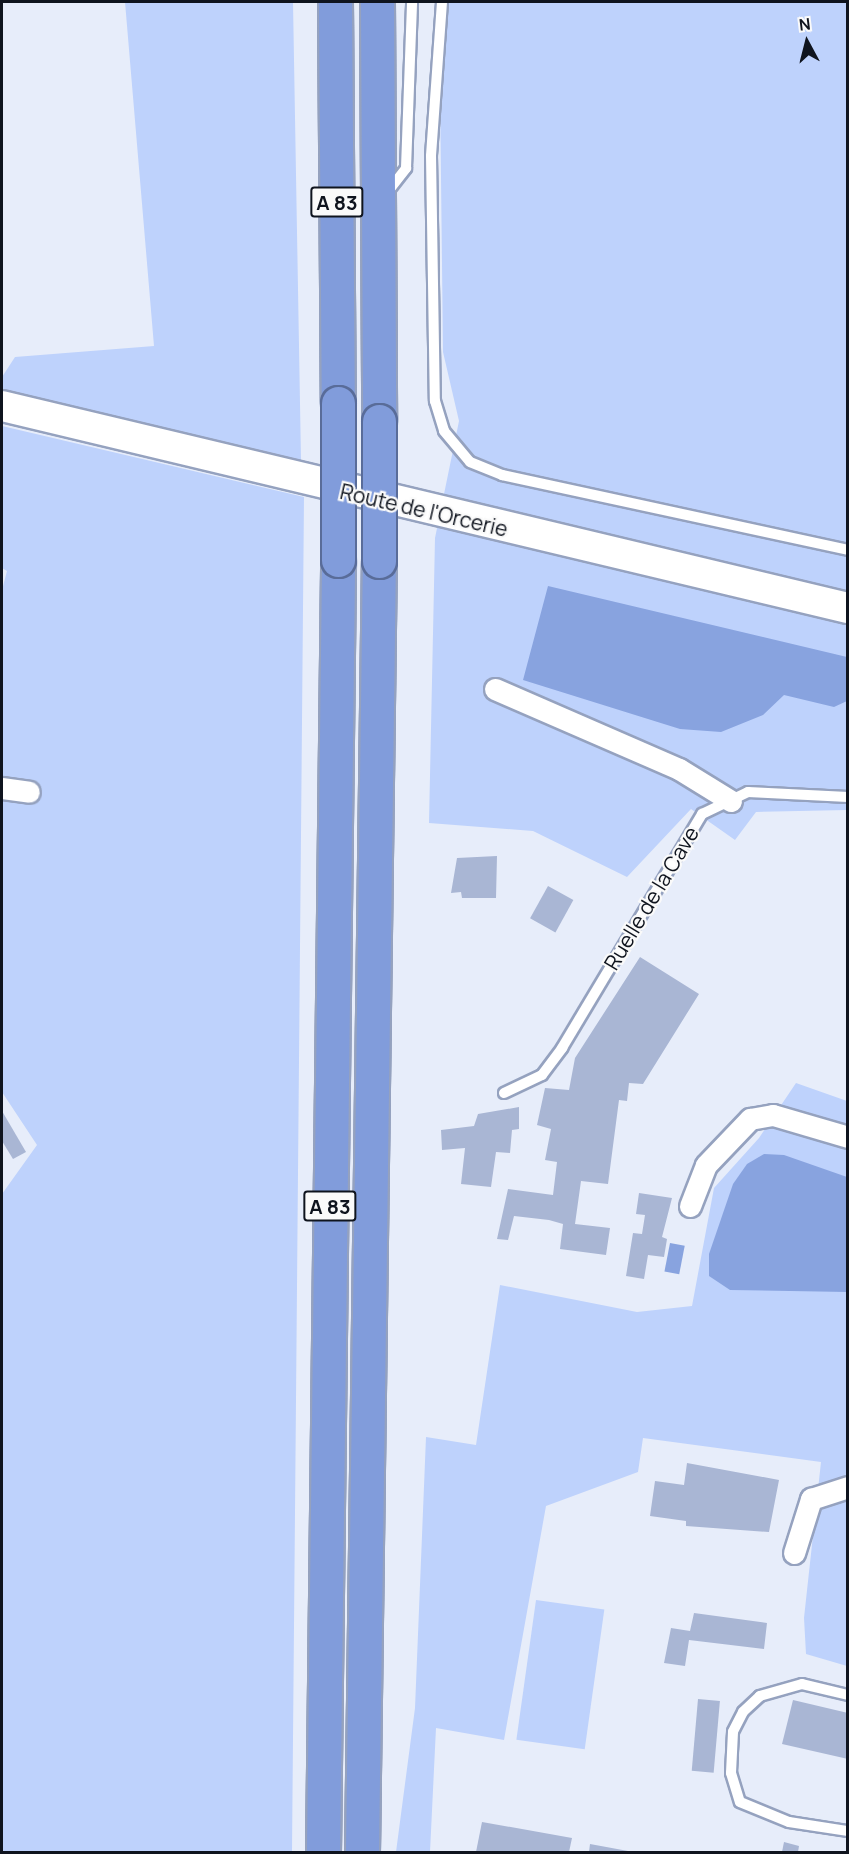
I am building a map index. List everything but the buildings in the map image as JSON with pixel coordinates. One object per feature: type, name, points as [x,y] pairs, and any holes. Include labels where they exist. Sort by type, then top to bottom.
[{"type":"highway","name":"A 83","points":[[323,1852],[338,560],[335,2]]},
{"type":"highway","name":"A 83","points":[[362,1852],[379,561],[380,202],[377,2]]},
{"type":"street","name":"Route de l'Orcerie","points":[[2,406],[848,608]]},
{"type":"street","points":[[495,689],[680,769],[730,801]]},
{"type":"street","points":[[2,788],[29,792]]},
{"type":"street","points":[[690,1206],[706,1165],[750,1119],[772,1115],[848,1137]]},
{"type":"street","points":[[794,1552],[811,1499],[848,1487]]},
{"type":"lane","points":[[380,202],[406,168],[412,2]]},
{"type":"lane","points":[[442,2],[431,156],[435,401],[444,431],[470,462],[502,475],[848,550]]},
{"type":"lane","name":"Ruelle de la Cave","points":[[504,1093],[542,1075],[702,814],[748,792],[848,797]]},
{"type":"lane","points":[[848,1695],[802,1684],[760,1696],[743,1712],[733,1732],[730,1773],[740,1802],[789,1822],[848,1831]]},
{"type":"shaded area","points":[[125,2],[293,2],[301,460],[2,389],[2,377],[15,357],[154,346]]},
{"type":"shaded area","points":[[439,2],[847,2],[847,810],[756,812],[735,840],[691,809],[627,877],[533,831],[429,823],[435,538],[459,421],[443,352]]},
{"type":"shaded area","points":[[2,426],[304,497],[292,1852],[2,1852],[2,1194],[37,1145],[2,1092],[2,590],[7,571],[2,568]]},
{"type":"shaded area","points":[[548,586],[847,657],[847,701],[834,707],[784,695],[763,715],[721,732],[680,729],[523,680]]},
{"type":"shaded area","points":[[796,1083],[847,1101],[847,1666],[806,1654],[804,1618],[821,1462],[643,1438],[638,1472],[546,1506],[504,1740],[436,1728],[430,1852],[396,1852],[415,1708],[426,1437],[476,1445],[500,1285],[637,1312],[692,1306],[714,1188],[759,1138]]},
{"type":"shaded area","points":[[764,1154],[784,1155],[847,1177],[847,1292],[730,1290],[709,1276],[709,1254],[733,1184],[747,1164]]},
{"type":"shaded area","points":[[670,1243],[685,1246],[679,1274],[664,1271]]},
{"type":"shaded area","points":[[536,1600],[604,1610],[585,1749],[516,1740]]}]
